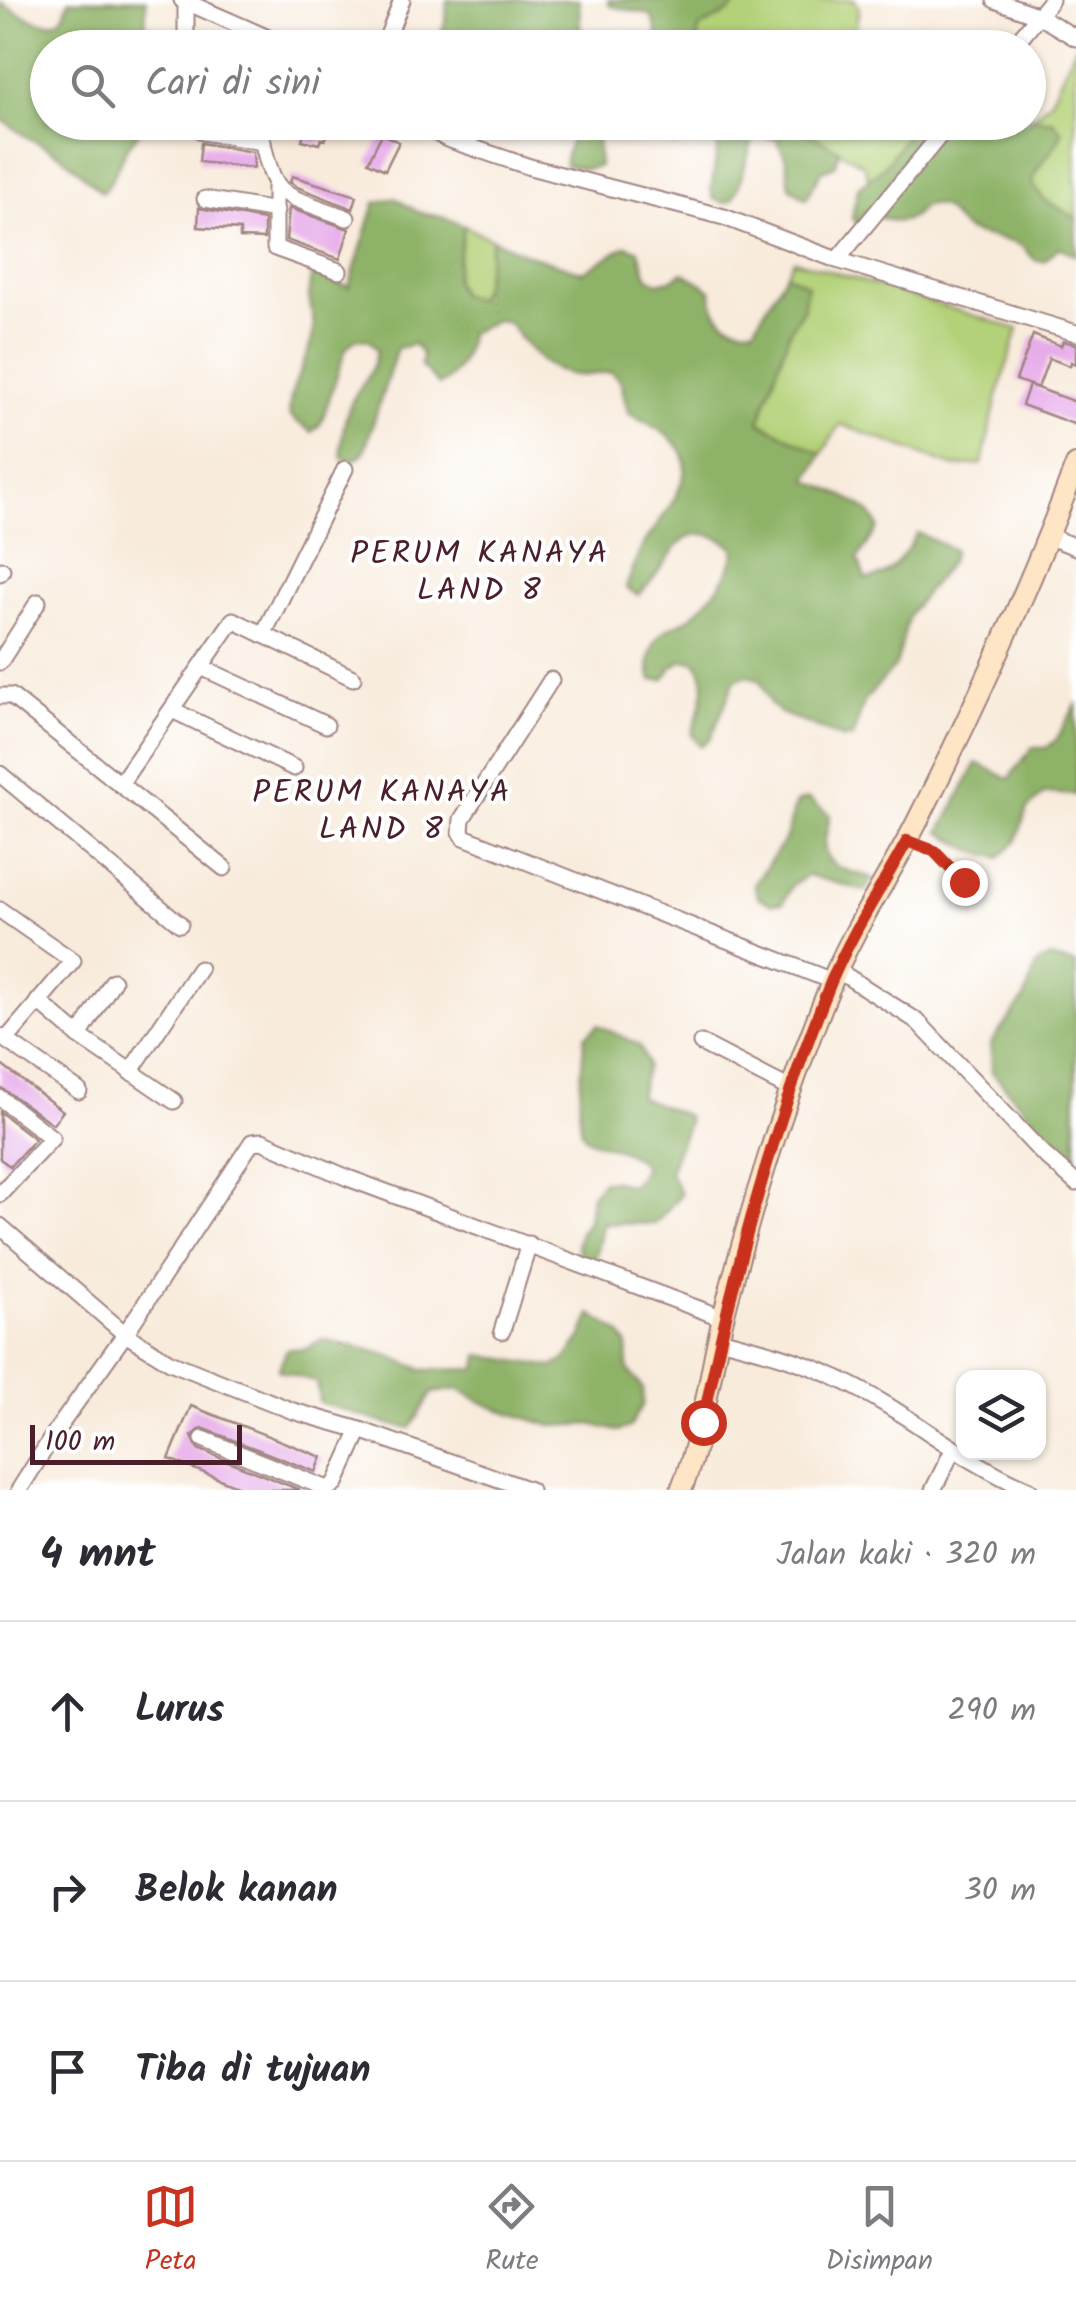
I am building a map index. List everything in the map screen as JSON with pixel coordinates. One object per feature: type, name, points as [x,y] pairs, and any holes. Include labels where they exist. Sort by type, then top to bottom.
[{"type":"main road","points":[[681,1490],[703,1422],[723,1318],[760,1184],[834,975],[907,841],[1006,635],[1076,465]]},
{"type":"street","points":[[390,30],[402,0]]},
{"type":"street","points":[[995,0],[1038,16],[1076,38]]},
{"type":"street","points":[[1027,30],[1051,0]]},
{"type":"street","points":[[184,1],[236,30]]},
{"type":"street","points":[[184,1],[185,30]]},
{"type":"street","points":[[251,140],[263,142],[275,186],[275,248],[338,271]]},
{"type":"street","points":[[450,140],[530,168],[724,218],[837,260],[1076,333]]},
{"type":"street","points":[[837,260],[935,140]]},
{"type":"street","points":[[275,186],[290,196],[348,218]]},
{"type":"street","points":[[206,199],[276,211]]},
{"type":"street","points":[[263,635],[344,469]]},
{"type":"street","points":[[1047,536],[1076,547]]},
{"type":"street","points":[[0,662],[38,602]]},
{"type":"street","points":[[120,784],[233,620],[353,678]]},
{"type":"street","points":[[201,667],[326,725]]},
{"type":"street","points":[[551,680],[462,819],[464,836],[834,975],[917,1021],[1042,1153],[1076,1183]]},
{"type":"street","points":[[0,696],[11,696],[224,868]]},
{"type":"street","points":[[172,710],[294,768]]},
{"type":"street","points":[[0,774],[180,924]]},
{"type":"street","points":[[3,919],[73,961],[3,1038],[79,1092]]},
{"type":"street","points":[[130,1072],[199,969]]},
{"type":"street","points":[[79,1036],[113,980]]},
{"type":"street","points":[[38,1001],[79,1036],[174,1101]]},
{"type":"street","points":[[701,1042],[792,1090]]},
{"type":"street","points":[[0,1098],[52,1138],[0,1194]]},
{"type":"street","points":[[19,1490],[248,1145],[257,1140],[723,1318]]},
{"type":"street","points":[[0,1226],[125,1334],[170,1362],[293,1411],[360,1430],[530,1490]]},
{"type":"street","points":[[502,1331],[528,1244]]},
{"type":"street","points":[[719,1340],[781,1355],[846,1382],[998,1477],[1030,1490]]},
{"type":"street","points":[[202,1440],[328,1490],[336,1483],[360,1430]]},
{"type":"street","points":[[934,1490],[953,1450]]},
{"type":"lane","points":[[907,841],[934,851],[954,873],[975,887]]},
{"type":"green space","points":[[69,0],[146,0],[145,30],[30,30],[30,139],[0,118],[0,2],[41,22],[57,21]]},
{"type":"green space","points":[[447,0],[579,0],[580,30],[442,30]]},
{"type":"green space","points":[[608,0],[740,0],[729,12],[699,30],[656,30],[649,14],[610,6]]},
{"type":"green space","points":[[740,0],[855,0],[859,8],[855,30],[699,30],[729,12]]},
{"type":"green space","points":[[1076,45],[1076,218],[1043,199],[1032,182],[1053,121],[1046,120],[1046,105]]},
{"type":"green space","points":[[1046,120],[1053,121],[1062,132],[1032,182],[1043,199],[1076,218],[1076,256],[1059,247],[1044,261],[1037,261],[1020,245],[966,230],[944,208],[935,205],[923,207],[905,220],[892,221],[865,212],[857,223],[852,218],[858,188],[885,166],[903,140],[1046,140]]},
{"type":"green space","points":[[33,140],[134,140],[102,192],[61,155]]},
{"type":"green space","points":[[571,140],[597,140],[599,166],[585,169],[565,165]]},
{"type":"green space","points":[[719,140],[753,140],[732,200],[726,203],[713,199]]},
{"type":"green space","points":[[777,140],[820,140],[839,150],[835,166],[822,171],[806,199],[790,187],[786,159]]},
{"type":"green space","points":[[819,140],[903,140],[885,166],[869,180],[864,165]]},
{"type":"green space","points":[[395,198],[418,212],[464,226],[454,281],[461,295],[475,299],[483,287],[492,239],[583,272],[626,246],[639,251],[647,276],[658,283],[683,272],[711,290],[714,307],[723,319],[745,328],[754,328],[786,274],[807,285],[803,309],[790,330],[759,422],[822,454],[808,480],[859,505],[874,519],[878,528],[858,558],[865,579],[890,570],[918,533],[954,550],[950,562],[909,614],[896,665],[865,700],[852,738],[842,738],[781,713],[771,705],[760,680],[747,675],[735,680],[711,738],[700,746],[692,735],[704,688],[695,661],[682,660],[665,679],[652,680],[653,646],[666,630],[691,617],[714,593],[726,576],[735,548],[716,537],[689,537],[638,595],[626,588],[641,549],[679,489],[685,465],[683,454],[673,441],[628,412],[621,382],[612,372],[562,372],[532,352],[509,323],[496,320],[469,333],[460,363],[439,385],[421,366],[422,354],[414,344],[397,348],[364,452],[354,461],[342,458],[344,425],[352,401],[372,369],[377,350],[369,340],[356,339],[346,348],[321,423],[312,432],[290,417],[294,386],[313,335],[309,292],[312,274],[349,287],[375,203]]},
{"type":"green space","points":[[464,226],[492,239],[483,288],[476,299],[461,295],[454,281]]},
{"type":"green space","points":[[794,260],[1018,329],[982,464],[955,467],[840,424],[822,454],[759,422],[790,330],[803,309],[807,285],[786,274]]},
{"type":"green space","points":[[1076,705],[1076,795],[1045,793],[1027,809],[1016,842],[999,858],[972,850],[940,832],[977,763],[1009,779],[1032,748],[1046,748],[1056,740]]},
{"type":"green space","points":[[808,799],[830,815],[825,840],[828,858],[840,868],[873,878],[865,891],[808,875],[792,885],[783,903],[770,904],[758,897],[754,885],[786,838],[796,803]]},
{"type":"green space","points":[[1048,958],[1076,964],[1076,1157],[1066,1156],[992,1072],[991,1043],[1024,999],[1037,964]]},
{"type":"green space","points":[[598,1025],[639,1045],[647,1064],[639,1097],[687,1116],[688,1123],[669,1171],[681,1194],[655,1224],[603,1223],[594,1264],[579,1256],[577,1245],[588,1221],[591,1195],[603,1181],[634,1184],[644,1166],[630,1155],[590,1140],[582,1132],[579,1100],[585,1036]]},
{"type":"green space","points":[[591,1314],[620,1333],[627,1344],[628,1369],[643,1389],[643,1404],[630,1427],[618,1431],[591,1424],[552,1426],[492,1407],[457,1389],[432,1393],[411,1428],[387,1424],[319,1402],[317,1382],[278,1370],[287,1349],[306,1349],[322,1339],[385,1354],[423,1370],[477,1369],[479,1355],[553,1367],[565,1360],[582,1337]]},
{"type":"building","points":[[379,140],[399,142],[385,170],[368,162]]},
{"type":"building","points":[[201,143],[253,152],[254,168],[199,162]]},
{"type":"building","points":[[292,176],[357,196],[353,209],[297,187],[290,182]]},
{"type":"building","points":[[199,208],[264,220],[264,239],[240,238],[240,230],[198,227]]},
{"type":"building","points":[[289,208],[349,229],[340,259],[286,240]]},
{"type":"building","points":[[1033,335],[1061,346],[1063,341],[1076,344],[1076,364],[1071,362],[1070,366],[1049,358],[1038,388],[1016,380]]},
{"type":"building","points":[[1029,385],[1076,402],[1076,425],[1022,405]]},
{"type":"building","points":[[0,1064],[63,1111],[53,1124],[0,1087]]},
{"type":"building","points":[[0,1112],[35,1139],[10,1166],[0,1159]]},
{"type":"building","points":[[191,1406],[322,1457],[316,1472],[202,1428],[192,1436],[198,1449],[300,1490],[247,1490],[169,1459]]},
{"type":"district","name":"PERUM KANAYA LAND 8","points":[[480,570]]},
{"type":"district","name":"PERUM KANAYA LAND 8","points":[[382,810]]},
{"type":"route","points":[[703,1422],[742,1245],[765,1168],[832,981],[907,841],[934,851],[964,882]]}]
